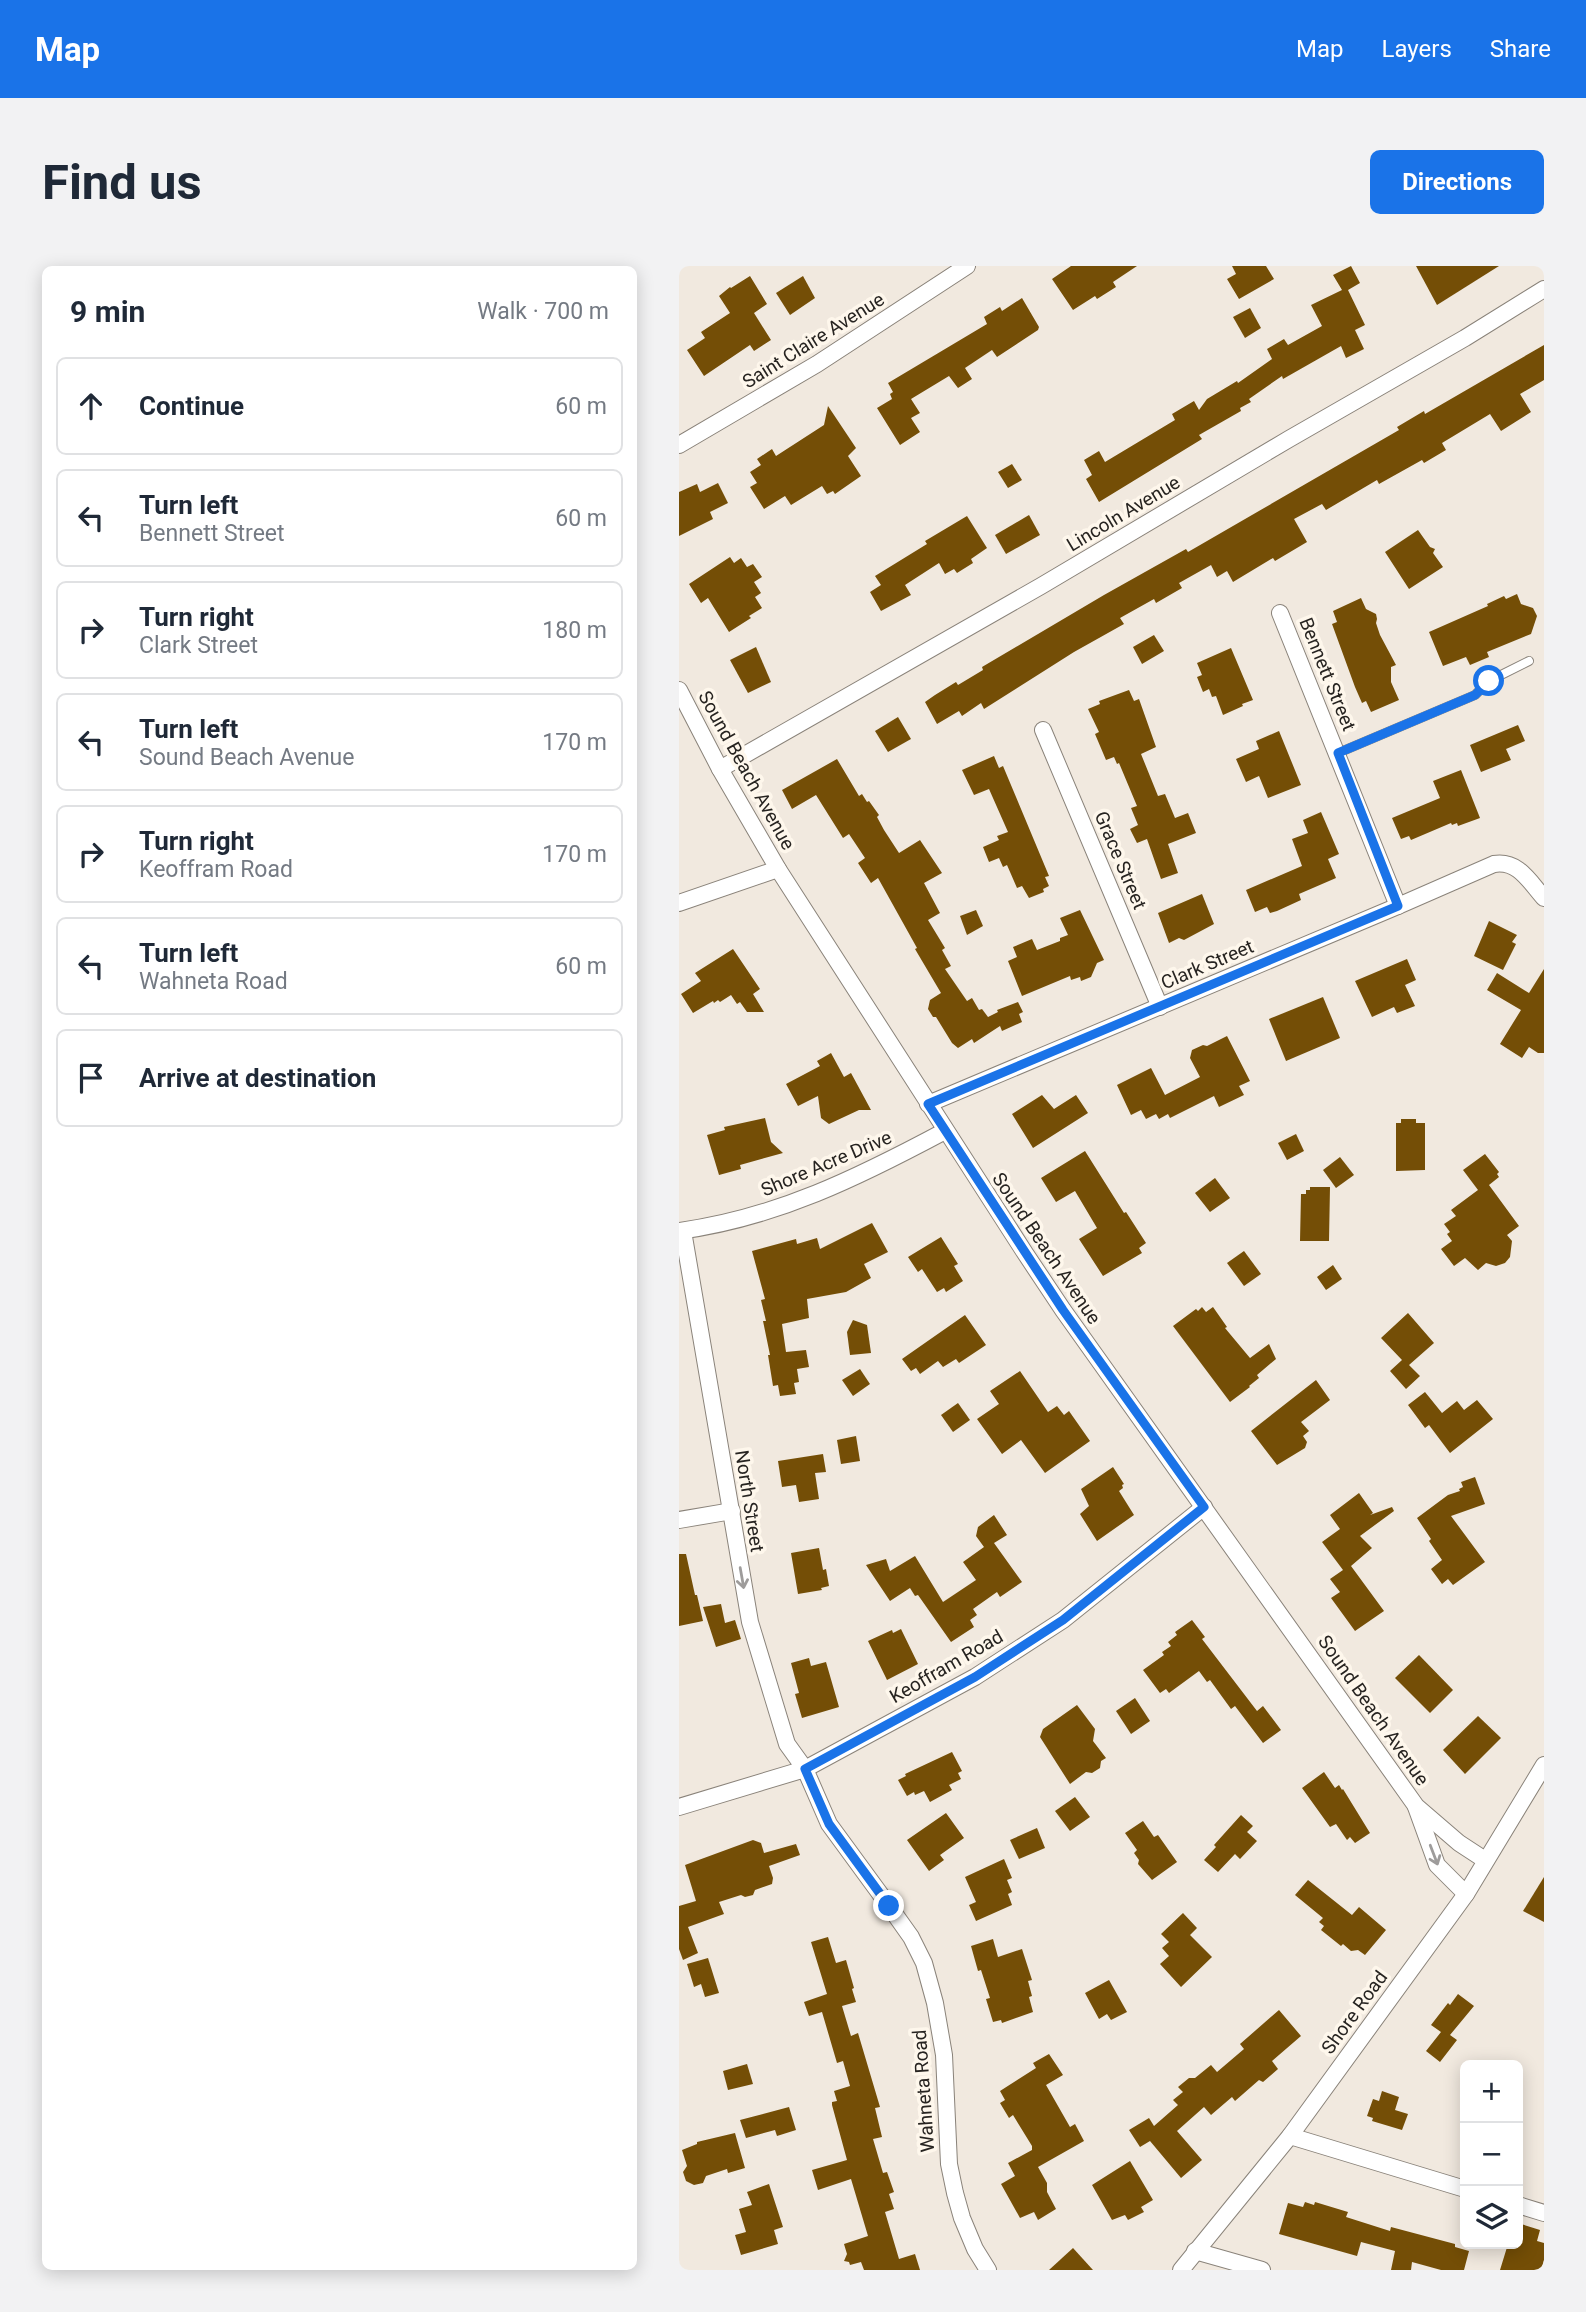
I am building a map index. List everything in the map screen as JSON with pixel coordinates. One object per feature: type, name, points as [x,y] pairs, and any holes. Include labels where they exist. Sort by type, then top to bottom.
[{"type":"street","name":"Saint Claire Avenue","points":[[679,446],[817,364],[967,266]]},
{"type":"street","name":"Lincoln Avenue","points":[[720,769],[1053,579],[1544,289]]},
{"type":"street","name":"Bennett Street","points":[[1280,613],[1398,906]]},
{"type":"street","name":"Sound Beach Avenue","points":[[679,690],[720,769],[778,869],[1063,1310],[1416,1806],[1459,1843],[1485,1860]]},
{"type":"street","name":"Grace Street","points":[[1044,730],[1160,1007]]},
{"type":"street","name":"Clark Street","points":[[928,1104],[1494,864],[1514,865],[1544,898]]},
{"type":"street","points":[[679,903],[778,869]]},
{"type":"street","name":"Shore Acre Drive","points":[[681,1231],[787,1206],[884,1164],[945,1131]]},
{"type":"street","name":"North Street","points":[[681,1231],[750,1622],[787,1744],[805,1769]]},
{"type":"street","name":"Keoffram Road","points":[[679,1807],[805,1769],[975,1677],[1063,1620],[1204,1507]]},
{"type":"street","points":[[679,1520],[732,1511]]},
{"type":"street","name":"Shore Road","points":[[1181,2270],[1290,2136],[1466,1894],[1544,1765]]},
{"type":"street","name":"Wahneta Road","points":[[805,1769],[829,1824],[911,1937],[924,1963],[935,2003],[944,2055],[949,2164],[955,2193],[975,2249],[988,2270]]},
{"type":"street","name":"Sound Beach Avenue","points":[[1416,1806],[1437,1865],[1466,1894]]},
{"type":"street","points":[[1290,2136],[1460,2187]]},
{"type":"street","points":[[1523,2207],[1544,2213]]},
{"type":"street","points":[[1195,2251],[1262,2270]]},
{"type":"lane","points":[[1338,753],[1475,695],[1489,681],[1529,661]]},
{"type":"building","points":[[1071,266],[1137,266],[1113,282],[1116,287],[1073,310],[1052,279]]},
{"type":"building","points":[[1232,266],[1266,266],[1274,279],[1239,299],[1227,279],[1236,274]]},
{"type":"building","points":[[1351,266],[1360,283],[1348,290],[1365,325],[1355,330],[1364,349],[1346,358],[1341,346],[1283,379],[1282,376],[1249,399],[1251,402],[1240,408],[1241,411],[1199,435],[1202,439],[1099,502],[1086,479],[1092,475],[1084,460],[1099,451],[1105,462],[1175,420],[1172,414],[1194,401],[1199,410],[1207,399],[1237,381],[1238,383],[1272,359],[1267,349],[1284,339],[1288,345],[1322,326],[1311,305],[1342,290],[1333,275]]},
{"type":"building","points":[[1416,266],[1499,266],[1437,305]]},
{"type":"building","points":[[750,276],[767,304],[754,313],[771,340],[754,351],[750,345],[704,376],[687,350],[705,338],[701,332],[730,313],[719,296]]},
{"type":"building","points":[[803,276],[815,298],[790,315],[776,293]]},
{"type":"building","points":[[1022,298],[1039,327],[1038,330],[997,357],[992,350],[965,368],[972,379],[958,388],[949,376],[911,399],[920,413],[911,418],[920,432],[900,445],[877,408],[892,399],[890,394],[893,392],[888,383],[987,324],[984,317],[1000,307],[1002,311]]},
{"type":"building","points":[[1250,308],[1261,328],[1245,338],[1233,317]]},
{"type":"building","points":[[1544,345],[1544,380],[1520,394],[1531,412],[1501,431],[1490,414],[1442,443],[1446,450],[1424,463],[1422,460],[1379,484],[1377,480],[1326,510],[1322,504],[1294,519],[1307,542],[1275,561],[1273,558],[1233,582],[1227,571],[1217,577],[1211,565],[1179,583],[1182,588],[1156,603],[1154,599],[1120,618],[1124,624],[984,709],[981,703],[962,716],[959,711],[937,724],[925,702],[935,695],[956,682],[958,685],[983,670],[982,667],[1104,595],[1186,549],[1188,552],[1399,430],[1397,427],[1424,411],[1425,414]]},
{"type":"building","points":[[828,406],[856,448],[848,456],[861,476],[835,494],[833,491],[827,494],[822,486],[791,505],[785,496],[764,509],[750,487],[757,483],[750,472],[761,465],[757,459],[772,449],[776,456],[824,425]]},
{"type":"building","points":[[1012,464],[1022,480],[1008,488],[998,472]]},
{"type":"building","points":[[718,483],[728,503],[710,512],[713,519],[679,536],[679,492],[697,484],[700,492]]},
{"type":"building","points":[[1029,515],[1040,535],[1006,554],[995,535]]},
{"type":"building","points":[[967,516],[987,548],[971,559],[973,563],[957,573],[954,569],[945,574],[939,563],[905,585],[911,595],[881,611],[870,592],[881,585],[875,576]]},
{"type":"building","points":[[1418,530],[1430,547],[1435,549],[1433,553],[1443,567],[1409,589],[1385,552]]},
{"type":"building","points":[[730,557],[734,563],[741,558],[747,567],[753,564],[762,577],[754,582],[761,593],[755,597],[762,608],[729,632],[708,598],[701,603],[689,584]]},
{"type":"building","points":[[1517,594],[1521,604],[1533,608],[1537,616],[1531,634],[1487,652],[1489,657],[1470,665],[1466,657],[1443,666],[1429,632],[1504,596],[1506,599]]},
{"type":"building","points":[[1361,598],[1366,609],[1376,614],[1380,635],[1396,665],[1391,667],[1391,682],[1399,700],[1371,712],[1366,701],[1362,703],[1332,624],[1337,622],[1333,611]]},
{"type":"building","points":[[1154,635],[1164,651],[1142,664],[1133,647]]},
{"type":"building","points":[[756,647],[771,682],[748,693],[730,660]]},
{"type":"building","points":[[1231,648],[1253,700],[1223,715],[1216,696],[1212,697],[1209,689],[1203,692],[1197,677],[1202,675],[1197,663]]},
{"type":"building","points":[[1129,690],[1134,701],[1139,699],[1156,747],[1141,754],[1158,796],[1165,794],[1175,818],[1188,813],[1196,833],[1168,844],[1178,873],[1161,879],[1147,839],[1137,843],[1130,829],[1138,825],[1131,808],[1137,806],[1119,763],[1117,764],[1114,757],[1106,760],[1095,734],[1099,732],[1088,709],[1100,704],[1099,701]]},
{"type":"building","points":[[898,717],[911,739],[888,752],[875,731]]},
{"type":"building","points":[[1518,725],[1525,741],[1506,749],[1511,760],[1481,772],[1470,745]]},
{"type":"building","points":[[1279,731],[1301,785],[1268,798],[1259,776],[1246,782],[1236,759],[1259,749],[1256,741]]},
{"type":"building","points":[[994,756],[999,768],[1003,766],[1049,876],[1045,877],[1049,886],[1043,889],[1044,892],[1029,898],[1022,886],[1017,888],[1007,865],[1003,867],[999,858],[989,862],[983,847],[999,840],[997,836],[1008,832],[989,789],[974,795],[962,770]]},
{"type":"building","points":[[837,759],[859,796],[862,794],[879,815],[877,817],[899,853],[920,840],[942,873],[924,883],[940,913],[928,920],[945,948],[942,950],[951,966],[945,969],[967,1001],[972,998],[979,1010],[982,1009],[988,1017],[998,1012],[997,1010],[1018,1002],[1023,1012],[1019,1014],[1022,1022],[1002,1031],[1000,1026],[974,1043],[972,1039],[958,1048],[936,1017],[933,1017],[928,1009],[930,1000],[941,993],[878,878],[871,883],[858,863],[865,858],[849,834],[843,838],[816,795],[792,809],[782,790]]},
{"type":"building","points":[[1461,770],[1480,818],[1458,826],[1457,823],[1451,823],[1411,840],[1409,836],[1401,839],[1392,818],[1440,798],[1433,781]]},
{"type":"building","points":[[1321,812],[1339,854],[1328,859],[1336,878],[1299,894],[1301,900],[1277,911],[1270,913],[1267,907],[1255,912],[1246,890],[1302,866],[1292,839],[1308,833],[1303,820]]},
{"type":"building","points":[[1202,894],[1214,924],[1184,940],[1179,938],[1169,943],[1158,913]]},
{"type":"building","points":[[976,910],[983,926],[967,935],[960,916]]},
{"type":"building","points":[[1080,910],[1104,960],[1097,963],[1091,977],[1081,981],[1080,977],[1071,980],[1070,976],[1022,996],[1008,961],[1017,957],[1013,947],[1032,939],[1037,950],[1060,941],[1060,938],[1068,935],[1060,918]]},
{"type":"building","points":[[1489,921],[1517,935],[1512,942],[1516,944],[1503,970],[1474,956]]},
{"type":"building","points":[[733,949],[760,989],[753,994],[764,1012],[747,1012],[731,995],[720,1002],[713,1001],[693,1013],[681,994],[701,981],[695,973]]},
{"type":"building","points":[[1407,959],[1416,980],[1405,985],[1415,1006],[1397,1013],[1394,1007],[1372,1017],[1355,981]]},
{"type":"building","points":[[1544,969],[1544,1053],[1538,1053],[1529,1047],[1522,1058],[1500,1044],[1521,1010],[1487,990],[1497,973],[1529,993]]},
{"type":"building","points":[[1323,997],[1340,1038],[1286,1061],[1269,1019]]},
{"type":"building","points":[[1227,1036],[1250,1081],[1239,1086],[1244,1095],[1219,1107],[1214,1096],[1170,1118],[1168,1114],[1159,1119],[1156,1114],[1146,1119],[1141,1110],[1131,1115],[1117,1085],[1151,1068],[1165,1095],[1200,1077],[1190,1058],[1192,1050]]},
{"type":"building","points":[[831,1053],[844,1077],[851,1073],[871,1110],[859,1110],[829,1124],[821,1118],[818,1096],[798,1106],[786,1084],[820,1066],[817,1061]]},
{"type":"building","points":[[1042,1095],[1054,1109],[1076,1095],[1088,1113],[1033,1148],[1012,1114]]},
{"type":"building","points":[[765,1118],[771,1142],[783,1153],[740,1165],[741,1169],[719,1175],[707,1135],[725,1130],[724,1127]]},
{"type":"building","points":[[1401,1119],[1416,1119],[1416,1123],[1425,1123],[1425,1170],[1396,1171],[1396,1123],[1401,1123]]},
{"type":"building","points":[[1296,1134],[1304,1151],[1287,1160],[1278,1143]]},
{"type":"building","points":[[1085,1151],[1146,1243],[1139,1248],[1142,1253],[1103,1276],[1079,1239],[1097,1228],[1075,1191],[1056,1202],[1041,1178]]},
{"type":"building","points":[[1485,1154],[1499,1172],[1499,1177],[1489,1185],[1519,1226],[1507,1235],[1512,1241],[1510,1257],[1505,1263],[1496,1266],[1486,1263],[1478,1270],[1465,1258],[1454,1266],[1441,1249],[1452,1241],[1444,1224],[1456,1216],[1451,1210],[1478,1190],[1463,1170]]},
{"type":"building","points":[[1340,1157],[1354,1175],[1336,1188],[1323,1170]]},
{"type":"building","points":[[1215,1178],[1230,1198],[1210,1212],[1195,1193]]},
{"type":"building","points":[[1310,1187],[1330,1187],[1329,1241],[1300,1241],[1301,1194],[1306,1194]]},
{"type":"building","points":[[872,1223],[888,1252],[864,1264],[871,1278],[846,1292],[807,1299],[809,1318],[782,1324],[786,1352],[806,1350],[809,1367],[797,1369],[799,1382],[794,1383],[796,1394],[780,1396],[778,1385],[773,1386],[761,1300],[765,1299],[752,1251],[796,1239],[797,1244],[817,1238],[820,1249]]},
{"type":"building","points":[[941,1237],[958,1264],[954,1266],[963,1281],[946,1292],[944,1288],[937,1292],[922,1269],[918,1272],[908,1257]]},
{"type":"building","points":[[1244,1251],[1261,1274],[1244,1286],[1227,1263]]},
{"type":"building","points":[[1333,1265],[1342,1279],[1326,1290],[1317,1277]]},
{"type":"building","points":[[1202,1307],[1206,1312],[1213,1307],[1227,1327],[1225,1328],[1250,1358],[1269,1344],[1276,1359],[1257,1375],[1259,1378],[1250,1387],[1230,1402],[1173,1326]]},
{"type":"building","points":[[1408,1313],[1434,1343],[1409,1365],[1420,1376],[1406,1389],[1390,1371],[1402,1360],[1381,1338]]},
{"type":"building","points":[[965,1315],[986,1345],[959,1363],[956,1359],[943,1367],[938,1361],[920,1374],[916,1368],[911,1371],[902,1359]]},
{"type":"building","points":[[853,1320],[867,1325],[871,1353],[850,1355],[847,1332]]},
{"type":"building","points":[[860,1369],[870,1384],[853,1396],[842,1380]]},
{"type":"building","points":[[1020,1371],[1048,1412],[1057,1406],[1064,1415],[1069,1411],[1090,1441],[1045,1473],[1021,1440],[1002,1454],[977,1419],[999,1404],[990,1391]]},
{"type":"building","points":[[1316,1380],[1330,1400],[1301,1422],[1309,1431],[1303,1436],[1307,1442],[1305,1448],[1277,1465],[1251,1431]]},
{"type":"building","points":[[1425,1392],[1442,1413],[1457,1401],[1464,1410],[1477,1400],[1493,1419],[1450,1453],[1429,1425],[1425,1428],[1408,1405]]},
{"type":"building","points":[[958,1403],[970,1420],[953,1432],[941,1415]]},
{"type":"building","points":[[856,1436],[860,1461],[841,1464],[837,1440]]},
{"type":"building","points":[[823,1454],[826,1472],[815,1473],[819,1499],[799,1502],[796,1485],[782,1487],[778,1461]]},
{"type":"building","points":[[1113,1467],[1124,1484],[1119,1491],[1134,1515],[1097,1541],[1080,1514],[1089,1506],[1081,1489]]},
{"type":"building","points":[[1475,1477],[1485,1504],[1451,1516],[1485,1562],[1453,1585],[1448,1579],[1442,1584],[1431,1569],[1442,1560],[1417,1518],[1448,1495],[1460,1491],[1463,1487],[1461,1482]]},
{"type":"building","points":[[1359,1493],[1373,1513],[1370,1515],[1392,1507],[1394,1511],[1360,1536],[1372,1548],[1351,1566],[1384,1611],[1355,1631],[1331,1598],[1340,1592],[1330,1579],[1343,1570],[1322,1542],[1340,1529],[1330,1515]]},
{"type":"building","points":[[994,1515],[1007,1535],[994,1543],[1022,1582],[1000,1597],[997,1592],[973,1609],[977,1615],[970,1620],[974,1627],[951,1642],[918,1595],[915,1596],[910,1588],[890,1601],[866,1565],[886,1559],[890,1571],[915,1556],[943,1602],[976,1580],[963,1562],[984,1547],[976,1536],[978,1527]]},
{"type":"building","points":[[819,1548],[829,1586],[821,1588],[822,1590],[798,1594],[791,1553]]},
{"type":"building","points":[[679,1554],[686,1554],[703,1621],[679,1626]]},
{"type":"building","points":[[721,1604],[725,1623],[735,1620],[741,1639],[716,1647],[703,1607]]},
{"type":"building","points":[[1192,1620],[1205,1637],[1202,1639],[1257,1711],[1263,1706],[1281,1730],[1263,1743],[1235,1706],[1231,1709],[1210,1680],[1207,1682],[1199,1671],[1169,1693],[1166,1689],[1160,1693],[1143,1670],[1164,1655],[1162,1652],[1171,1646],[1168,1642],[1177,1635],[1175,1632]]},
{"type":"building","points":[[901,1629],[918,1664],[887,1680],[868,1641],[892,1630],[893,1633]]},
{"type":"building","points":[[1419,1655],[1453,1690],[1430,1713],[1395,1678]]},
{"type":"building","points":[[809,1658],[811,1666],[826,1662],[839,1707],[802,1718],[795,1694],[799,1693],[791,1663]]},
{"type":"building","points":[[1135,1698],[1150,1721],[1131,1734],[1116,1711]]},
{"type":"building","points":[[1077,1705],[1095,1729],[1093,1741],[1106,1758],[1101,1761],[1100,1768],[1092,1773],[1086,1772],[1070,1784],[1040,1737],[1043,1729]]},
{"type":"building","points":[[1478,1716],[1501,1738],[1465,1774],[1443,1750]]},
{"type":"building","points":[[952,1752],[962,1771],[958,1773],[961,1779],[949,1785],[952,1790],[930,1802],[924,1791],[907,1796],[898,1780],[906,1776],[905,1774]]},
{"type":"building","points":[[1324,1772],[1335,1788],[1339,1785],[1343,1789],[1370,1833],[1355,1843],[1350,1837],[1347,1840],[1336,1824],[1330,1827],[1302,1788]]},
{"type":"building","points":[[1075,1797],[1090,1817],[1070,1831],[1055,1811]]},
{"type":"building","points":[[946,1813],[964,1838],[940,1855],[944,1860],[929,1871],[907,1840]]},
{"type":"building","points":[[1241,1815],[1253,1826],[1247,1832],[1257,1841],[1240,1859],[1235,1854],[1218,1872],[1204,1860]]},
{"type":"building","points":[[1143,1821],[1154,1837],[1158,1835],[1177,1862],[1152,1880],[1138,1864],[1139,1860],[1134,1853],[1137,1850],[1125,1833]]},
{"type":"building","points":[[1037,1828],[1045,1848],[1019,1859],[1010,1840]]},
{"type":"building","points":[[753,1840],[761,1843],[764,1853],[796,1844],[800,1855],[769,1866],[772,1884],[755,1890],[753,1895],[741,1895],[719,1902],[724,1914],[688,1927],[698,1953],[683,1960],[679,1949],[679,1906],[696,1901],[685,1865]]},
{"type":"building","points":[[1004,1859],[1012,1878],[1007,1880],[1012,1892],[1008,1894],[1012,1905],[976,1921],[969,1905],[976,1902],[965,1877]]},
{"type":"building","points":[[1544,1877],[1544,1922],[1523,1911]]},
{"type":"building","points":[[1308,1880],[1352,1915],[1359,1907],[1386,1930],[1365,1955],[1358,1950],[1351,1951],[1343,1944],[1341,1946],[1321,1930],[1324,1926],[1319,1922],[1323,1918],[1295,1895]]},
{"type":"building","points":[[1183,1913],[1197,1928],[1190,1935],[1212,1957],[1181,1987],[1160,1964],[1169,1956],[1162,1948],[1169,1942],[1161,1934]]},
{"type":"building","points":[[828,1937],[836,1963],[846,1960],[856,2002],[842,2006],[851,2036],[858,2033],[880,2107],[875,2108],[882,2137],[873,2139],[883,2173],[887,2172],[894,2192],[889,2194],[894,2209],[885,2212],[899,2259],[915,2254],[920,2270],[864,2270],[861,2262],[850,2265],[844,2261],[847,2254],[844,2244],[868,2236],[851,2179],[818,2190],[812,2170],[847,2160],[832,2102],[837,2101],[834,2091],[850,2086],[843,2061],[837,2063],[822,2012],[809,2016],[804,2002],[827,1994],[811,1942]]},
{"type":"building","points":[[993,1939],[998,1957],[1022,1949],[1032,1980],[1028,1981],[1033,2012],[1002,2023],[1001,2020],[993,2022],[986,1999],[990,1998],[971,1946]]},
{"type":"building","points":[[708,1958],[719,1993],[705,1997],[701,1984],[694,1987],[687,1964]]},
{"type":"building","points":[[1109,1980],[1127,2012],[1111,2020],[1107,2014],[1099,2019],[1085,1993]]},
{"type":"building","points":[[1458,1994],[1474,2006],[1450,2035],[1457,2040],[1440,2062],[1426,2051],[1441,2032],[1431,2025]]},
{"type":"building","points":[[1279,2010],[1301,2036],[1272,2061],[1278,2069],[1263,2082],[1259,2080],[1235,2101],[1232,2097],[1211,2115],[1204,2107],[1177,2131],[1202,2160],[1181,2178],[1150,2141],[1140,2147],[1129,2130],[1149,2118],[1154,2126],[1178,2105],[1173,2100],[1183,2092],[1178,2087],[1211,2065],[1217,2072],[1244,2049],[1240,2044]]},
{"type":"building","points":[[1049,2054],[1063,2075],[1046,2085],[1070,2127],[1075,2124],[1084,2141],[1038,2167],[1056,2209],[1038,2220],[1034,2212],[1020,2218],[1001,2184],[1015,2176],[1008,2163],[1032,2150],[1032,2146],[1013,2115],[1009,2118],[1000,2103],[1005,2100],[1000,2091],[1036,2068],[1033,2063]]},
{"type":"building","points":[[747,2064],[753,2084],[728,2090],[723,2071]]},
{"type":"building","points":[[1382,2091],[1399,2097],[1395,2110],[1408,2114],[1402,2130],[1372,2121],[1373,2118],[1367,2116],[1373,2099],[1379,2101]]},
{"type":"building","points":[[789,2107],[796,2130],[777,2136],[775,2130],[746,2138],[740,2120]]},
{"type":"building","points":[[735,2133],[745,2168],[728,2173],[727,2169],[706,2176],[703,2183],[694,2185],[686,2181],[683,2172],[687,2166],[682,2150],[697,2142]]},
{"type":"building","points":[[1130,2161],[1153,2200],[1141,2207],[1144,2212],[1128,2220],[1125,2215],[1112,2220],[1092,2185]]},
{"type":"building","points":[[769,2184],[783,2227],[774,2230],[778,2244],[741,2255],[735,2235],[746,2232],[739,2209],[752,2205],[747,2192]]},
{"type":"building","points":[[1305,2202],[1314,2205],[1315,2202],[1348,2212],[1346,2217],[1390,2231],[1391,2227],[1455,2244],[1455,2247],[1469,2251],[1464,2270],[1441,2270],[1412,2262],[1411,2270],[1391,2270],[1395,2251],[1361,2242],[1357,2256],[1279,2234],[1288,2203],[1303,2207]]},
{"type":"building","points":[[1523,2225],[1540,2230],[1537,2241],[1544,2243],[1541,2270],[1500,2270],[1506,2249],[1523,2249]]},
{"type":"building","points":[[1073,2248],[1093,2270],[1049,2270]]},
{"type":"route","points":[[889,1906],[829,1824],[805,1769],[975,1677],[1063,1620],[1204,1507],[1063,1310],[928,1104],[1398,906],[1338,753],[1475,695],[1489,681]]}]
